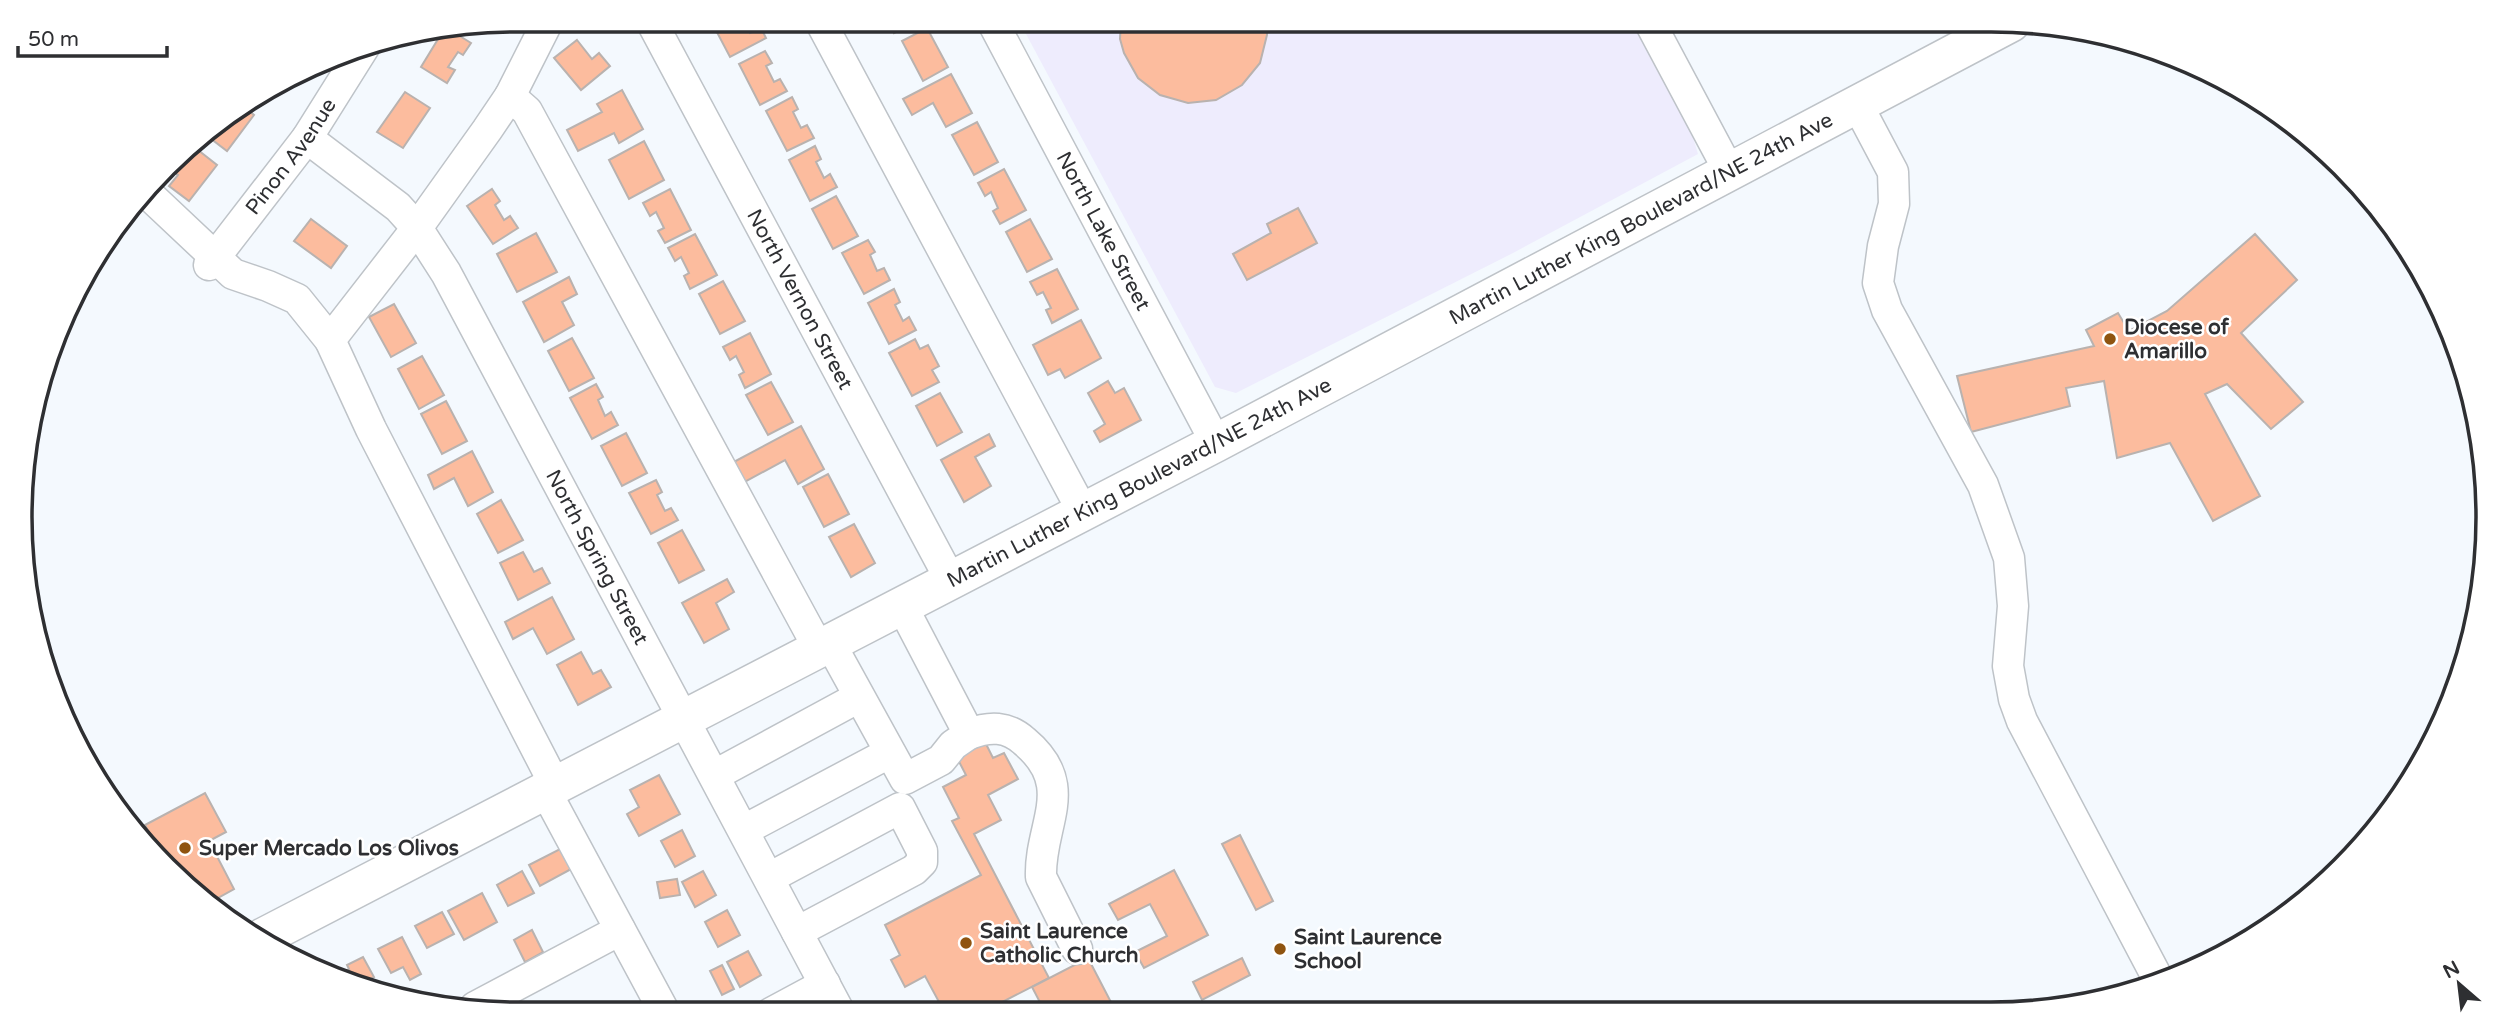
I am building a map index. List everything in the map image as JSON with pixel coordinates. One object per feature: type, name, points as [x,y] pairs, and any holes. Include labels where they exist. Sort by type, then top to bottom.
[{"type":"main road","name":"Martin Luther King Boulevard/NE 24th Ave","points":[[269,934],[1216,443],[1994,32]]},
{"type":"street","points":[[330,340],[417,228],[510,96],[542,32]]},
{"type":"street","name":"North Vernon Street","points":[[657,32],[951,581]]},
{"type":"street","points":[[826,32],[1083,512]]},
{"type":"street","name":"North Lake Street","points":[[997,32],[1216,443]]},
{"type":"street","points":[[1655,32],[1729,171]]},
{"type":"street","name":"Pinon Avenue","points":[[211,261],[307,138],[357,59]]},
{"type":"street","points":[[510,96],[527,111],[825,646],[859,698],[889,753],[922,851],[922,862],[914,870],[797,932]]},
{"type":"street","points":[[1857,104],[1893,172],[1894,204],[1883,246],[1878,283],[1892,320],[1983,485],[2009,558],[2013,606],[2008,666],[2014,699],[2029,733],[2155,973]]},
{"type":"street","name":"North Spring Street","points":[[307,138],[382,194],[417,228],[446,273],[834,1002]]},
{"type":"street","points":[[151,198],[211,261],[233,274],[297,299],[330,340],[371,429],[620,930],[659,1002]]},
{"type":"street","points":[[902,606],[969,734]]},
{"type":"street","points":[[715,775],[859,698]]},
{"type":"street","points":[[769,877],[902,794],[941,760],[953,744],[969,734],[997,727],[1018,736],[1035,750],[1054,789],[1041,877],[1077,949]]},
{"type":"street","points":[[744,830],[889,753]]},
{"type":"street","points":[[488,1000],[620,930]]},
{"type":"street","points":[[791,1002],[825,984]]},
{"type":"shaded area","points":[[1025,32],[1638,32],[1692,134],[1698,154],[1513,253],[1236,393],[1215,387]]},
{"type":"building","points":[[717,32],[763,32],[766,38],[730,57]]},
{"type":"building","points":[[919,32],[929,32],[948,67],[923,81],[902,41]]},
{"type":"building","points":[[1120,32],[1267,32],[1260,63],[1242,85],[1216,100],[1188,103],[1160,95],[1138,78],[1124,53]]},
{"type":"building","points":[[459,35],[471,43],[463,55],[458,52],[448,67],[455,70],[447,83],[421,67],[439,38]]},
{"type":"building","points":[[577,40],[592,59],[599,53],[610,66],[581,90],[554,58]]},
{"type":"building","points":[[765,51],[772,63],[766,66],[774,82],[780,79],[787,91],[760,105],[739,64]]},
{"type":"building","points":[[951,74],[972,113],[946,127],[933,103],[912,115],[903,99]]},
{"type":"building","points":[[622,90],[643,129],[619,143],[614,133],[578,151],[567,130],[602,112],[597,104]]},
{"type":"building","points":[[405,92],[430,108],[403,148],[377,132]]},
{"type":"building","points":[[792,97],[798,109],[793,112],[801,128],[807,125],[814,138],[787,151],[766,111]]},
{"type":"building","points":[[250,111],[254,115],[227,151],[212,140]]},
{"type":"building","points":[[977,122],[998,162],[974,175],[952,135]]},
{"type":"building","points":[[644,141],[664,180],[629,199],[609,160]]},
{"type":"building","points":[[815,146],[821,159],[816,162],[824,178],[830,174],[837,187],[810,201],[789,160]]},
{"type":"building","points":[[199,151],[217,165],[189,201],[169,186],[178,175],[175,173]]},
{"type":"building","points":[[1004,169],[1026,210],[1000,224],[993,211],[998,208],[991,192],[985,196],[978,183]]},
{"type":"building","points":[[492,189],[500,201],[495,205],[504,220],[510,216],[518,228],[493,244],[467,206]]},
{"type":"building","points":[[670,189],[691,230],[665,243],[658,231],[664,228],[656,212],[650,216],[643,203]]},
{"type":"building","points":[[836,196],[858,236],[833,249],[812,209]]},
{"type":"building","points":[[1298,208],[1317,243],[1247,280],[1233,254],[1271,233],[1267,224]]},
{"type":"building","points":[[311,219],[347,246],[331,268],[294,241]]},
{"type":"building","points":[[1030,219],[1052,259],[1027,272],[1006,232]]},
{"type":"building","points":[[536,233],[557,272],[517,292],[497,254]]},
{"type":"building","points":[[695,234],[717,275],[690,289],[684,276],[689,273],[681,257],[675,261],[668,248]]},
{"type":"building","points":[[2255,234],[2297,280],[2241,333],[2303,402],[2271,429],[2227,384],[2205,394],[2260,496],[2213,521],[2170,443],[2117,458],[2104,381],[2066,388],[2070,406],[1971,432],[1957,376],[2094,346],[2086,330],[2118,313],[2129,331],[2167,311]]},
{"type":"building","points":[[868,240],[875,252],[870,255],[877,271],[884,268],[890,280],[864,294],[842,253]]},
{"type":"building","points":[[1057,269],[1078,309],[1052,323],[1046,310],[1051,308],[1043,292],[1037,295],[1030,282]]},
{"type":"building","points":[[569,277],[577,294],[562,302],[574,325],[544,342],[523,302]]},
{"type":"building","points":[[723,281],[745,321],[720,334],[699,294]]},
{"type":"building","points":[[894,289],[900,302],[895,305],[903,321],[909,317],[916,330],[889,344],[868,303]]},
{"type":"building","points":[[394,304],[416,343],[391,357],[369,317]]},
{"type":"building","points":[[1081,320],[1101,358],[1065,378],[1060,369],[1048,375],[1033,345]]},
{"type":"building","points":[[750,333],[771,374],[745,388],[739,375],[744,372],[736,356],[730,360],[723,347]]},
{"type":"building","points":[[572,338],[594,378],[569,391],[548,351]]},
{"type":"building","points":[[915,339],[920,349],[928,345],[939,366],[932,370],[939,382],[912,396],[889,353]]},
{"type":"building","points":[[422,356],[444,395],[419,409],[398,369]]},
{"type":"building","points":[[1108,381],[1115,393],[1124,388],[1141,420],[1100,442],[1094,431],[1105,424],[1088,393]]},
{"type":"building","points":[[771,382],[793,422],[768,435],[746,395]]},
{"type":"building","points":[[596,384],[603,397],[598,400],[605,416],[611,412],[618,425],[592,439],[570,398]]},
{"type":"building","points":[[940,393],[962,432],[937,446],[916,406]]},
{"type":"building","points":[[446,401],[467,441],[442,454],[421,414]]},
{"type":"building","points":[[801,426],[824,469],[798,484],[785,460],[741,484],[730,464]]},
{"type":"building","points":[[626,433],[647,473],[622,486],[601,446]]},
{"type":"building","points":[[989,434],[995,446],[975,457],[991,486],[964,502],[941,460]]},
{"type":"building","points":[[472,451],[493,492],[468,506],[454,478],[434,489],[428,475]]},
{"type":"building","points":[[828,474],[849,514],[824,527],[803,487]]},
{"type":"building","points":[[656,480],[662,492],[657,495],[665,511],[671,508],[678,520],[651,534],[629,493]]},
{"type":"building","points":[[501,500],[523,540],[498,553],[477,514]]},
{"type":"building","points":[[854,524],[875,563],[851,577],[829,537]]},
{"type":"building","points":[[682,530],[704,570],[679,583],[658,543]]},
{"type":"building","points":[[523,552],[534,572],[542,568],[550,583],[518,600],[500,563]]},
{"type":"building","points":[[727,579],[734,592],[716,603],[729,629],[704,643],[682,603]]},
{"type":"building","points":[[552,597],[574,639],[547,654],[533,628],[513,639],[505,622]]},
{"type":"building","points":[[581,652],[593,674],[601,670],[611,687],[578,705],[557,665]]},
{"type":"building","points":[[983,738],[993,758],[1004,753],[1018,779],[988,795],[1001,820],[974,834],[1049,978],[1002,1002],[939,1002],[925,976],[905,987],[891,960],[900,955],[885,925],[981,875],[952,821],[959,818],[943,787],[966,775],[954,752]]},
{"type":"building","points":[[659,775],[680,814],[639,836],[627,814],[639,807],[630,790]]},
{"type":"building","name":"Super Mercado Los Olivos","points":[[205,793],[226,832],[209,841],[234,889],[218,898],[174,859],[145,825]]},
{"type":"building","points":[[682,830],[695,856],[675,867],[661,841]]},
{"type":"building","points":[[1240,835],[1273,901],[1256,910],[1222,844]]},
{"type":"building","points":[[562,848],[573,868],[540,886],[529,865]]},
{"type":"building","points":[[1174,870],[1208,935],[1144,968],[1135,952],[1167,936],[1150,904],[1118,920],[1109,904]]},
{"type":"building","points":[[522,871],[534,893],[508,906],[497,885]]},
{"type":"building","points":[[703,871],[716,895],[695,907],[682,882]]},
{"type":"building","points":[[677,879],[680,895],[660,898],[657,882]]},
{"type":"building","points":[[482,893],[497,922],[464,940],[448,911]]},
{"type":"building","points":[[727,910],[740,935],[718,947],[705,922]]},
{"type":"building","points":[[442,912],[454,934],[427,948],[415,926]]},
{"type":"building","points":[[532,930],[543,952],[525,962],[514,940]]},
{"type":"building","points":[[402,937],[421,974],[410,980],[403,967],[391,973],[378,949]]},
{"type":"building","points":[[748,951],[761,975],[740,987],[727,962]]},
{"type":"building","points":[[363,957],[374,977],[371,979],[346,971],[349,969],[347,965]]},
{"type":"building","points":[[1088,958],[1111,1002],[1040,1002],[1032,987]]},
{"type":"building","points":[[1242,958],[1250,975],[1202,1000],[1193,982]]},
{"type":"building","points":[[722,965],[734,989],[722,995],[710,971]]},
{"type":"place","name":"Diocese of Amarillo","points":[[2110,339]]},
{"type":"place","name":"Super Mercado Los Olivos","points":[[185,848]]},
{"type":"place","name":"Saint Laurence Catholic Church","points":[[966,943]]},
{"type":"place","name":"Saint Laurence School","points":[[1280,949]]}]
